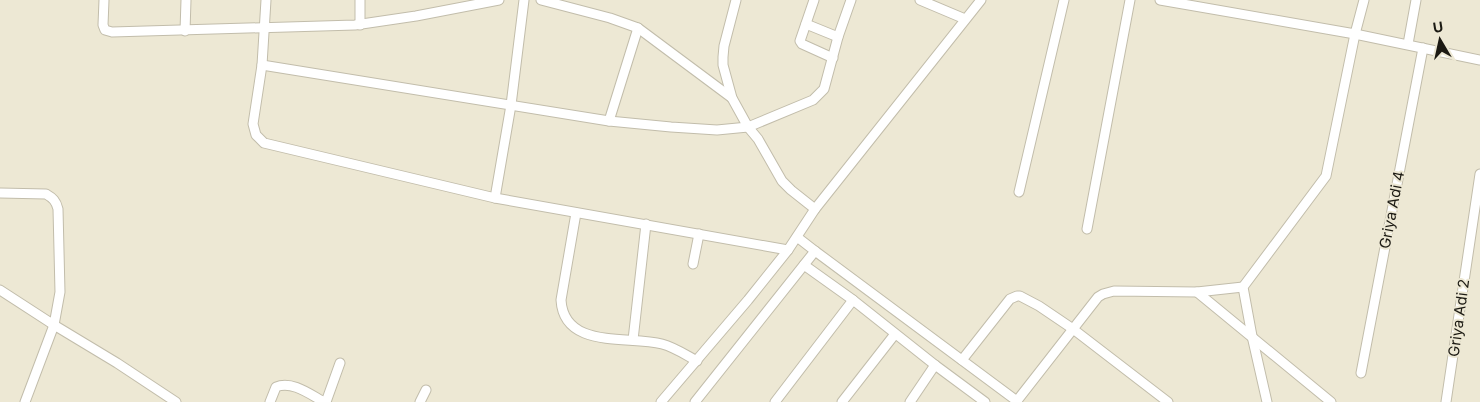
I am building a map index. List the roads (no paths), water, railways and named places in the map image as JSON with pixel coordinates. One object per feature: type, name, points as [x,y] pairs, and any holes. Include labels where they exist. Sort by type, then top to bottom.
[{"type":"street","points":[[104,0],[103,25],[105,30],[108,31],[185,31],[360,25],[499,0]]},
{"type":"street","points":[[185,31],[186,0]]},
{"type":"street","points":[[266,0],[262,65],[253,124],[256,135],[264,143],[495,198],[788,250]]},
{"type":"street","points":[[360,0],[360,25]]},
{"type":"street","points":[[495,198],[511,105],[524,0]]},
{"type":"street","points":[[541,0],[610,18],[638,28],[732,98]]},
{"type":"street","points":[[736,0],[723,57],[723,65],[732,98],[782,181],[815,209]]},
{"type":"street","points":[[814,0],[800,43],[832,58]]},
{"type":"street","points":[[262,65],[610,120],[717,130],[748,127],[813,100],[824,89],[850,0]]},
{"type":"street","points":[[920,0],[965,20]]},
{"type":"street","points":[[661,402],[788,250],[815,209],[981,0]]},
{"type":"street","points":[[1019,192],[1064,0]]},
{"type":"street","points":[[1087,229],[1130,0]]},
{"type":"street","points":[[1160,0],[1355,34],[1480,60]]},
{"type":"street","points":[[797,236],[814,251],[1016,402],[1098,297],[1103,294],[1114,291],[1197,292],[1243,287],[1326,176],[1355,34],[1364,0]]},
{"type":"street","points":[[1408,44],[1416,0]]},
{"type":"street","points":[[806,24],[838,37]]},
{"type":"street","points":[[610,120],[638,28]]},
{"type":"street","name":"Griya Adi 4","points":[[1361,373],[1423,48]]},
{"type":"street","name":"Griya Adi 2","points":[[1446,402],[1480,174]]},
{"type":"street","points":[[0,193],[46,194],[52,197],[58,209],[60,287],[54,326],[25,402]]},
{"type":"street","points":[[576,213],[561,300],[563,313],[570,324],[596,337],[661,343],[697,361]]},
{"type":"street","points":[[634,340],[646,224]]},
{"type":"street","points":[[693,264],[699,234]]},
{"type":"street","points":[[695,402],[814,251]]},
{"type":"street","points":[[804,265],[985,402]]},
{"type":"street","points":[[1243,287],[1267,402]]},
{"type":"street","points":[[0,290],[176,402]]},
{"type":"street","points":[[1197,292],[1331,402]]},
{"type":"street","points":[[962,360],[1010,299],[1017,296],[1039,306],[1073,329],[1168,402]]},
{"type":"street","points":[[775,402],[852,300]]},
{"type":"street","points":[[842,402],[895,334]]},
{"type":"street","points":[[270,402],[276,387],[287,385],[325,402],[340,364]]},
{"type":"street","points":[[910,402],[935,365]]},
{"type":"street","points":[[420,402],[426,390]]}]
